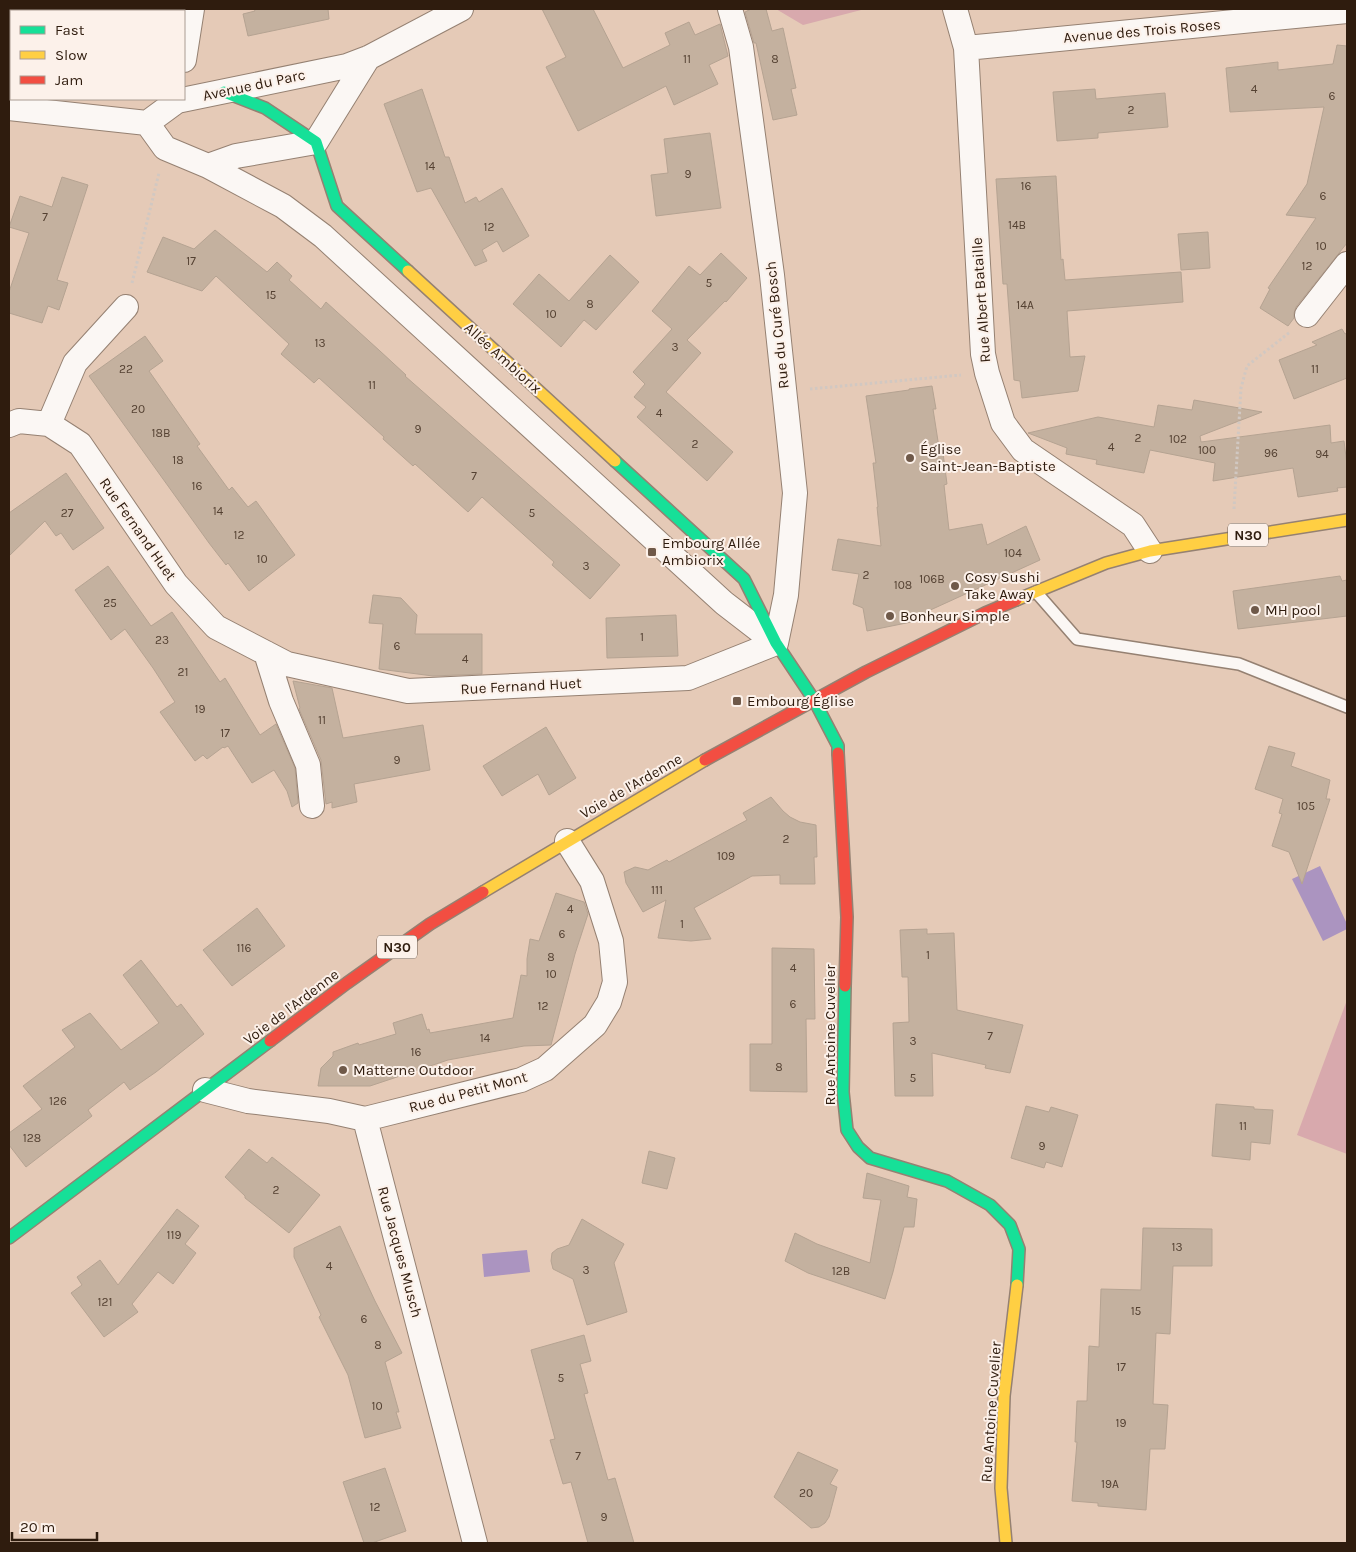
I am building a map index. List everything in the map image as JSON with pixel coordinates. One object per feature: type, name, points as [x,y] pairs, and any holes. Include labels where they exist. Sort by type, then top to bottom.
[{"type":"street","points":[[185,54],[192,9]]},
{"type":"street","name":"Avenue du Parc","points":[[185,99],[347,66],[368,58],[461,9]]},
{"type":"street","name":"Rue du Curé Bosch","points":[[730,9],[742,47],[772,275],[795,493],[786,595],[776,643]]},
{"type":"street","name":"Rue Albert Bataille","points":[[956,9],[966,48],[983,354],[1003,423],[1023,450],[1133,525],[1150,551]]},
{"type":"street","name":"Avenue des Trois Roses","points":[[966,48],[1347,12]]},
{"type":"street","points":[[9,108],[146,123],[165,148],[208,166],[236,156],[316,142],[368,58]]},
{"type":"street","points":[[224,92],[266,108],[316,142]]},
{"type":"street","name":"Avenue du Parc","points":[[146,123],[178,100]]},
{"type":"street","name":"Allée Ambiorix","points":[[316,142],[337,206],[744,579],[776,643],[814,700]]},
{"type":"street","name":"Allée Ambiorix","points":[[208,166],[282,206],[323,236],[724,604],[776,643]]},
{"type":"street","points":[[1307,315],[1347,264]]},
{"type":"street","points":[[49,424],[75,363],[126,307]]},
{"type":"street","name":"Rue Fernand Huet","points":[[9,425],[19,421],[49,424],[80,444],[176,584],[216,627],[287,664],[408,691],[688,678],[776,643]]},
{"type":"street","name":"Voie de l'Ardenne","points":[[9,1238],[347,983],[430,924],[725,748],[866,672],[985,613],[1106,563],[1150,551],[1347,520]]},
{"type":"street","points":[[266,653],[281,701],[308,764],[312,806]]},
{"type":"street","name":"Rue Antoine Cuvelier","points":[[814,700],[838,746],[846,917],[843,1092],[847,1130],[858,1147],[870,1158],[948,1181],[990,1205],[1010,1225],[1019,1249],[1018,1285],[1004,1396],[1001,1488],[1006,1543]]},
{"type":"street","name":"Rue du Petit Mont","points":[[365,1119],[521,1080],[545,1069],[595,1025],[609,1002],[615,982],[611,940],[592,881],[567,841]]},
{"type":"street","points":[[205,1090],[248,1101],[330,1111],[365,1119]]},
{"type":"street","name":"Rue Jacques Musch","points":[[365,1119],[475,1543]]},
{"type":"lane","points":[[1036,592],[1077,640],[1239,664],[1347,707]]},
{"type":"path","points":[[126,307],[165,148]]},
{"type":"path","points":[[1232,537],[1241,388],[1246,366],[1298,326],[1307,315]]},
{"type":"path","points":[[784,391],[953,376]]},
{"type":"shaded area","points":[[776,9],[865,9],[803,25]]},
{"type":"shaded area","points":[[1320,866],[1347,924],[1347,929],[1323,941],[1292,879]]},
{"type":"shaded area","points":[[1347,1000],[1347,1154],[1297,1135]]},
{"type":"shaded area","points":[[527,1250],[530,1272],[484,1277],[482,1254]]},
{"type":"building","points":[[254,9],[328,9],[329,19],[248,36],[243,14],[255,11]]},
{"type":"building","points":[[542,9],[593,9],[623,68],[670,45],[665,33],[689,22],[695,35],[720,24],[728,56],[709,65],[718,84],[674,105],[666,86],[578,131],[546,67],[566,57]]},
{"type":"building","points":[[751,9],[766,9],[772,31],[783,28],[796,88],[791,89],[797,115],[773,120],[756,43],[754,43],[745,12]]},
{"type":"building","points":[[1337,45],[1347,46],[1347,243],[1296,307],[1294,318],[1288,326],[1260,308],[1270,289],[1268,288],[1316,218],[1286,215],[1307,184],[1324,107],[1230,112],[1226,68],[1278,62],[1278,70],[1333,64]]},
{"type":"building","points":[[422,89],[445,157],[449,157],[465,203],[476,197],[479,202],[502,188],[529,236],[503,252],[497,241],[482,250],[487,261],[475,266],[431,188],[417,192],[384,104]]},
{"type":"building","points":[[1095,89],[1096,99],[1165,93],[1168,127],[1098,133],[1098,138],[1057,141],[1053,92]]},
{"type":"building","points":[[710,133],[721,208],[656,216],[651,175],[668,173],[664,139]]},
{"type":"building","points":[[1056,176],[1061,260],[1063,259],[1065,280],[1181,272],[1183,302],[1067,311],[1070,357],[1085,356],[1078,391],[1022,398],[1020,381],[1014,380],[1007,284],[1003,284],[996,179]]},
{"type":"building","points":[[62,177],[88,185],[57,280],[68,283],[59,310],[48,306],[42,323],[9,313],[9,292],[29,233],[9,227],[20,196],[52,207]]},
{"type":"building","points":[[215,230],[267,272],[277,262],[292,276],[289,280],[321,309],[326,302],[405,376],[620,565],[590,599],[552,565],[554,562],[482,497],[468,512],[415,464],[413,466],[319,378],[314,383],[281,354],[289,344],[216,276],[202,291],[147,272],[163,237],[194,249]]},
{"type":"building","points":[[1208,232],[1210,268],[1181,270],[1178,234]]},
{"type":"building","points":[[721,253],[747,278],[726,302],[687,340],[701,353],[666,392],[733,452],[707,481],[637,417],[646,407],[634,397],[645,384],[633,372],[672,329],[652,311],[689,266],[700,275]]},
{"type":"building","points":[[610,255],[639,282],[596,330],[584,320],[561,347],[513,304],[539,274],[569,301]]},
{"type":"building","points":[[1342,329],[1345,334],[1347,333],[1347,378],[1294,399],[1279,360],[1317,345],[1312,342]]},
{"type":"building","points":[[145,336],[163,361],[149,371],[200,444],[197,446],[229,490],[232,487],[248,507],[256,501],[295,555],[249,591],[228,563],[226,565],[209,543],[89,376]]},
{"type":"building","points":[[932,386],[936,409],[933,409],[940,454],[943,453],[947,484],[944,485],[949,530],[982,524],[987,545],[1026,526],[1040,560],[926,612],[926,619],[867,631],[863,608],[853,604],[859,574],[832,570],[838,539],[881,546],[873,463],[876,463],[866,396]]},
{"type":"building","points":[[1194,400],[1262,412],[1200,436],[1201,442],[1330,425],[1331,443],[1344,441],[1347,487],[1337,488],[1338,491],[1298,497],[1293,468],[1213,481],[1215,463],[1150,450],[1144,473],[1096,464],[1097,460],[1066,454],[1067,448],[1028,433],[1098,417],[1154,427],[1158,405],[1192,410]]},
{"type":"building","points":[[66,473],[104,528],[73,550],[61,533],[56,536],[45,521],[9,556],[9,513]]},
{"type":"building","points":[[108,566],[151,626],[172,612],[220,682],[225,678],[260,735],[276,724],[295,768],[298,803],[292,807],[287,791],[274,770],[252,783],[228,746],[223,747],[207,759],[203,755],[195,761],[160,712],[175,702],[153,668],[125,629],[111,640],[75,590]]},
{"type":"building","points":[[1340,576],[1342,581],[1347,580],[1347,616],[1238,629],[1233,591]]},
{"type":"building","points":[[373,595],[401,598],[417,615],[415,634],[482,634],[482,674],[433,676],[379,669],[383,624],[369,623]]},
{"type":"building","points":[[676,615],[678,656],[607,658],[606,618]]},
{"type":"building","points":[[293,681],[332,688],[343,738],[423,725],[430,770],[354,784],[357,802],[332,808],[332,802],[326,804],[321,760],[299,709]]},
{"type":"building","points":[[546,727],[576,778],[549,795],[538,774],[502,796],[483,766]]},
{"type":"building","points":[[1269,746],[1295,753],[1291,766],[1330,780],[1326,799],[1330,799],[1302,884],[1289,852],[1272,846],[1282,814],[1279,813],[1283,799],[1255,789]]},
{"type":"building","points":[[771,797],[790,817],[800,822],[816,825],[817,857],[814,857],[815,884],[780,884],[780,875],[752,876],[694,908],[711,939],[691,941],[658,938],[666,900],[643,912],[626,883],[624,872],[635,867],[648,870],[667,860],[669,862],[747,820],[743,813]]},
{"type":"building","points":[[556,893],[584,902],[588,914],[575,954],[551,1045],[524,1046],[448,1060],[370,1086],[318,1086],[321,1068],[333,1056],[333,1052],[358,1043],[359,1045],[396,1034],[393,1023],[422,1014],[427,1030],[429,1029],[430,1033],[513,1018],[521,975],[527,976],[530,939],[539,941]]},
{"type":"building","points":[[257,908],[285,946],[232,986],[203,950]]},
{"type":"building","points":[[927,929],[927,934],[954,933],[957,1010],[1023,1025],[1010,1073],[985,1068],[986,1065],[932,1053],[933,1096],[895,1096],[893,1023],[909,1022],[908,977],[902,977],[900,930]]},
{"type":"building","points":[[772,948],[814,949],[815,1019],[806,1019],[807,1092],[750,1091],[750,1044],[772,1044]]},
{"type":"building","points":[[141,960],[177,1007],[181,1004],[204,1034],[130,1090],[124,1082],[88,1110],[92,1116],[26,1167],[9,1145],[9,1133],[42,1109],[23,1086],[75,1047],[62,1030],[90,1013],[121,1050],[159,1023],[123,975]]},
{"type":"building","points":[[1216,1104],[1273,1110],[1270,1144],[1251,1142],[1250,1160],[1212,1156]]},
{"type":"building","points":[[1026,1106],[1049,1112],[1051,1107],[1078,1115],[1062,1167],[1046,1162],[1044,1168],[1011,1158]]},
{"type":"building","points":[[249,1149],[267,1163],[272,1157],[320,1195],[289,1233],[245,1198],[225,1177]]},
{"type":"building","points":[[649,1151],[675,1158],[667,1189],[642,1183]]},
{"type":"building","points":[[867,1173],[909,1186],[907,1197],[917,1199],[914,1227],[904,1227],[885,1299],[808,1273],[785,1261],[795,1233],[817,1244],[870,1263],[881,1200],[863,1198]]},
{"type":"building","points":[[177,1209],[199,1226],[185,1244],[196,1253],[173,1284],[158,1272],[132,1304],[138,1312],[104,1337],[71,1293],[82,1285],[77,1277],[100,1260],[118,1285]]},
{"type":"building","points":[[582,1219],[624,1244],[614,1263],[627,1312],[587,1325],[573,1279],[553,1269],[551,1261],[552,1253],[569,1245]]},
{"type":"building","points":[[340,1226],[402,1353],[385,1362],[399,1412],[396,1412],[401,1428],[365,1438],[348,1375],[319,1317],[321,1315],[294,1257],[294,1248]]},
{"type":"building","points":[[1143,1228],[1212,1229],[1212,1266],[1173,1266],[1170,1334],[1156,1333],[1153,1404],[1168,1405],[1165,1449],[1150,1449],[1146,1510],[1098,1506],[1098,1503],[1072,1501],[1077,1442],[1075,1442],[1077,1401],[1087,1401],[1089,1346],[1099,1347],[1101,1289],[1141,1290]]},
{"type":"building","points":[[584,1335],[591,1361],[580,1364],[588,1393],[584,1394],[608,1480],[615,1478],[634,1543],[588,1543],[571,1482],[563,1484],[550,1440],[555,1439],[531,1350]]},
{"type":"building","points":[[798,1452],[838,1470],[830,1484],[837,1487],[829,1517],[819,1527],[811,1528],[774,1497]]},
{"type":"building","points":[[385,1468],[406,1531],[372,1543],[364,1543],[343,1482]]},
{"type":"traffic: fast","points":[[224,92],[265,108],[316,142],[337,206],[408,271]]},
{"type":"traffic: fast","points":[[615,461],[744,579],[776,643],[814,700],[838,746],[838,753]]},
{"type":"traffic: fast","points":[[845,986],[843,1092],[847,1130],[858,1147],[870,1158],[947,1181],[990,1205],[1010,1225],[1019,1249],[1017,1285]]},
{"type":"traffic: fast","points":[[9,1238],[270,1041]]},
{"type":"traffic: slow","points":[[408,271],[615,461]]},
{"type":"traffic: slow","points":[[1016,600],[1106,563],[1150,551],[1347,520]]},
{"type":"traffic: slow","points":[[483,892],[705,760]]},
{"type":"traffic: slow","points":[[1006,1543],[1001,1488],[1004,1396],[1017,1285]]},
{"type":"traffic: jam","points":[[705,760],[866,672],[985,613],[1016,600]]},
{"type":"traffic: jam","points":[[838,753],[847,917],[845,986]]},
{"type":"traffic: jam","points":[[270,1041],[430,924],[483,892]]},
{"type":"place","name":"Église Saint-Jean-Baptiste","points":[[910,458]]},
{"type":"place","name":"Embourg Allée Ambiorix","points":[[652,552]]},
{"type":"place","name":"Cosy Sushi Take Away","points":[[955,586]]},
{"type":"place","name":"MH pool","points":[[1255,610]]},
{"type":"place","name":"Bonheur Simple","points":[[890,616]]},
{"type":"place","name":"Embourg Église","points":[[737,701]]},
{"type":"place","name":"Matterne Outdoor","points":[[343,1070]]}]
